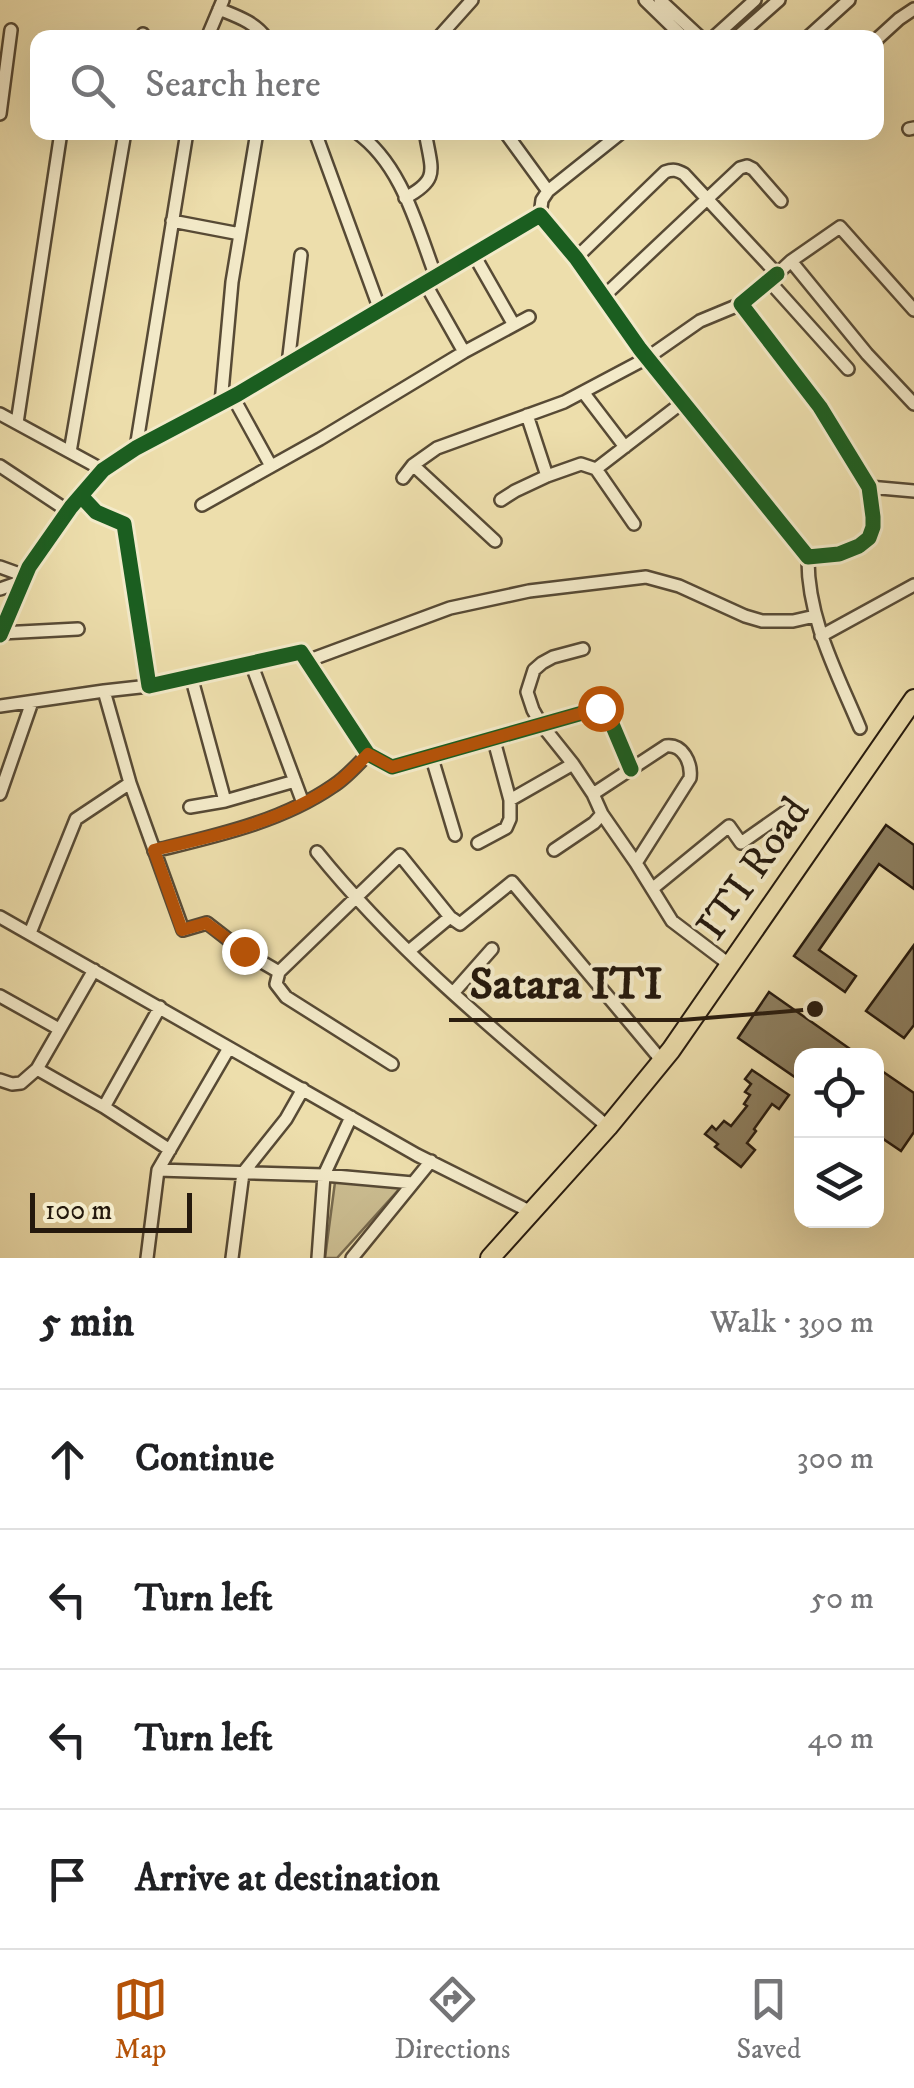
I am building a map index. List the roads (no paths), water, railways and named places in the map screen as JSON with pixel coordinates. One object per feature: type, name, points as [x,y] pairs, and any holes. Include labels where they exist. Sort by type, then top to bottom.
[{"type":"main road","name":"ITI Road","points":[[490,1258],[662,1061],[914,698]]},
{"type":"street","points":[[445,30],[472,0]]},
{"type":"street","points":[[646,0],[676,30]]},
{"type":"street","points":[[660,0],[692,30]]},
{"type":"street","points":[[722,30],[755,0]]},
{"type":"street","points":[[745,30],[779,0]]},
{"type":"street","points":[[816,30],[849,0]]},
{"type":"street","points":[[210,30],[221,4],[260,30]]},
{"type":"street","points":[[884,33],[914,9]]},
{"type":"street","points":[[0,114],[11,30]]},
{"type":"street","points":[[17,424],[60,140]]},
{"type":"street","points":[[70,452],[124,140]]},
{"type":"street","points":[[136,448],[186,140]]},
{"type":"street","points":[[256,140],[232,282],[227,400],[271,466]]},
{"type":"street","points":[[318,140],[380,310]]},
{"type":"street","points":[[366,140],[380,152],[405,198],[430,280],[464,352]]},
{"type":"street","points":[[405,198],[426,187],[432,171],[427,140]]},
{"type":"street","points":[[511,140],[548,191]]},
{"type":"street","points":[[612,140],[548,191],[540,215],[808,558],[815,616],[860,728]]},
{"type":"street","points":[[603,296],[740,168],[753,169],[781,202]]},
{"type":"street","points":[[576,258],[665,172],[684,174],[848,369]]},
{"type":"street","points":[[78,629],[0,634],[29,566],[103,470],[540,215]]},
{"type":"street","points":[[172,221],[240,234]]},
{"type":"street","points":[[402,478],[427,454],[449,442],[564,402],[648,358],[700,321],[742,304],[791,261],[840,227],[914,310]]},
{"type":"street","points":[[474,255],[514,325]]},
{"type":"street","points":[[288,364],[301,256]]},
{"type":"street","points":[[791,261],[867,354],[914,404]]},
{"type":"street","points":[[742,304],[820,407],[869,487],[873,517],[868,538],[839,554],[808,558]]},
{"type":"street","points":[[202,504],[528,317]]},
{"type":"street","points":[[583,392],[625,447]]},
{"type":"street","points":[[596,469],[684,402]]},
{"type":"street","points":[[0,414],[103,470]]},
{"type":"street","points":[[526,414],[547,476]]},
{"type":"street","points":[[502,500],[515,490],[581,464],[596,469],[634,524]]},
{"type":"street","points":[[413,465],[495,541]]},
{"type":"street","points":[[0,466],[68,512]]},
{"type":"street","points":[[869,487],[914,491]]},
{"type":"street","points":[[81,496],[96,512],[124,524],[150,686]]},
{"type":"street","points":[[0,567],[24,579]]},
{"type":"street","points":[[308,661],[450,608],[529,592],[646,577],[679,586],[762,621],[793,622],[815,616]]},
{"type":"street","points":[[0,589],[24,579]]},
{"type":"street","points":[[822,636],[914,585]]},
{"type":"street","points":[[583,649],[553,657],[534,670],[528,698],[672,921],[730,966]]},
{"type":"street","points":[[0,706],[150,686],[301,652],[368,754],[392,767],[600,708],[609,717],[631,770]]},
{"type":"street","points":[[251,663],[303,803]]},
{"type":"street","points":[[190,676],[225,801]]},
{"type":"street","points":[[104,691],[130,783],[182,930],[206,923],[278,972]]},
{"type":"street","points":[[0,794],[32,702]]},
{"type":"street","points":[[478,843],[506,828],[510,819],[510,800],[493,737]]},
{"type":"street","points":[[593,794],[671,745],[680,749],[690,778],[636,863]]},
{"type":"street","points":[[154,850],[211,837],[283,813],[335,785],[368,754]]},
{"type":"street","points":[[431,755],[455,835]]},
{"type":"street","points":[[510,800],[573,764]]},
{"type":"street","points":[[190,807],[295,780]]},
{"type":"street","points":[[30,933],[76,818],[130,783]]},
{"type":"street","points":[[652,889],[729,826],[741,843],[788,810]]},
{"type":"street","points":[[554,850],[602,814]]},
{"type":"street","points":[[317,852],[354,898],[453,994],[608,1127]]},
{"type":"street","points":[[392,1064],[286,996],[276,984],[278,972],[400,854],[450,917],[460,924],[512,882],[662,1061]]},
{"type":"street","points":[[0,917],[350,1116],[531,1212]]},
{"type":"street","points":[[409,951],[450,917]]},
{"type":"street","points":[[453,994],[492,950]]},
{"type":"street","points":[[0,1080],[21,1084],[37,1069],[94,970]]},
{"type":"street","points":[[0,996],[59,1028]]},
{"type":"street","points":[[104,1107],[160,1007]]},
{"type":"street","points":[[147,1258],[158,1170],[229,1048]]},
{"type":"street","points":[[37,1069],[170,1150]]},
{"type":"street","points":[[232,1258],[243,1173],[286,1119],[303,1089]]},
{"type":"street","points":[[318,1258],[324,1175],[350,1116]]},
{"type":"street","points":[[352,1258],[431,1161]]},
{"type":"street","points":[[158,1170],[324,1175],[413,1183]]},
{"type":"place","name":"Satara ITI","points":[[815,1009]]}]
